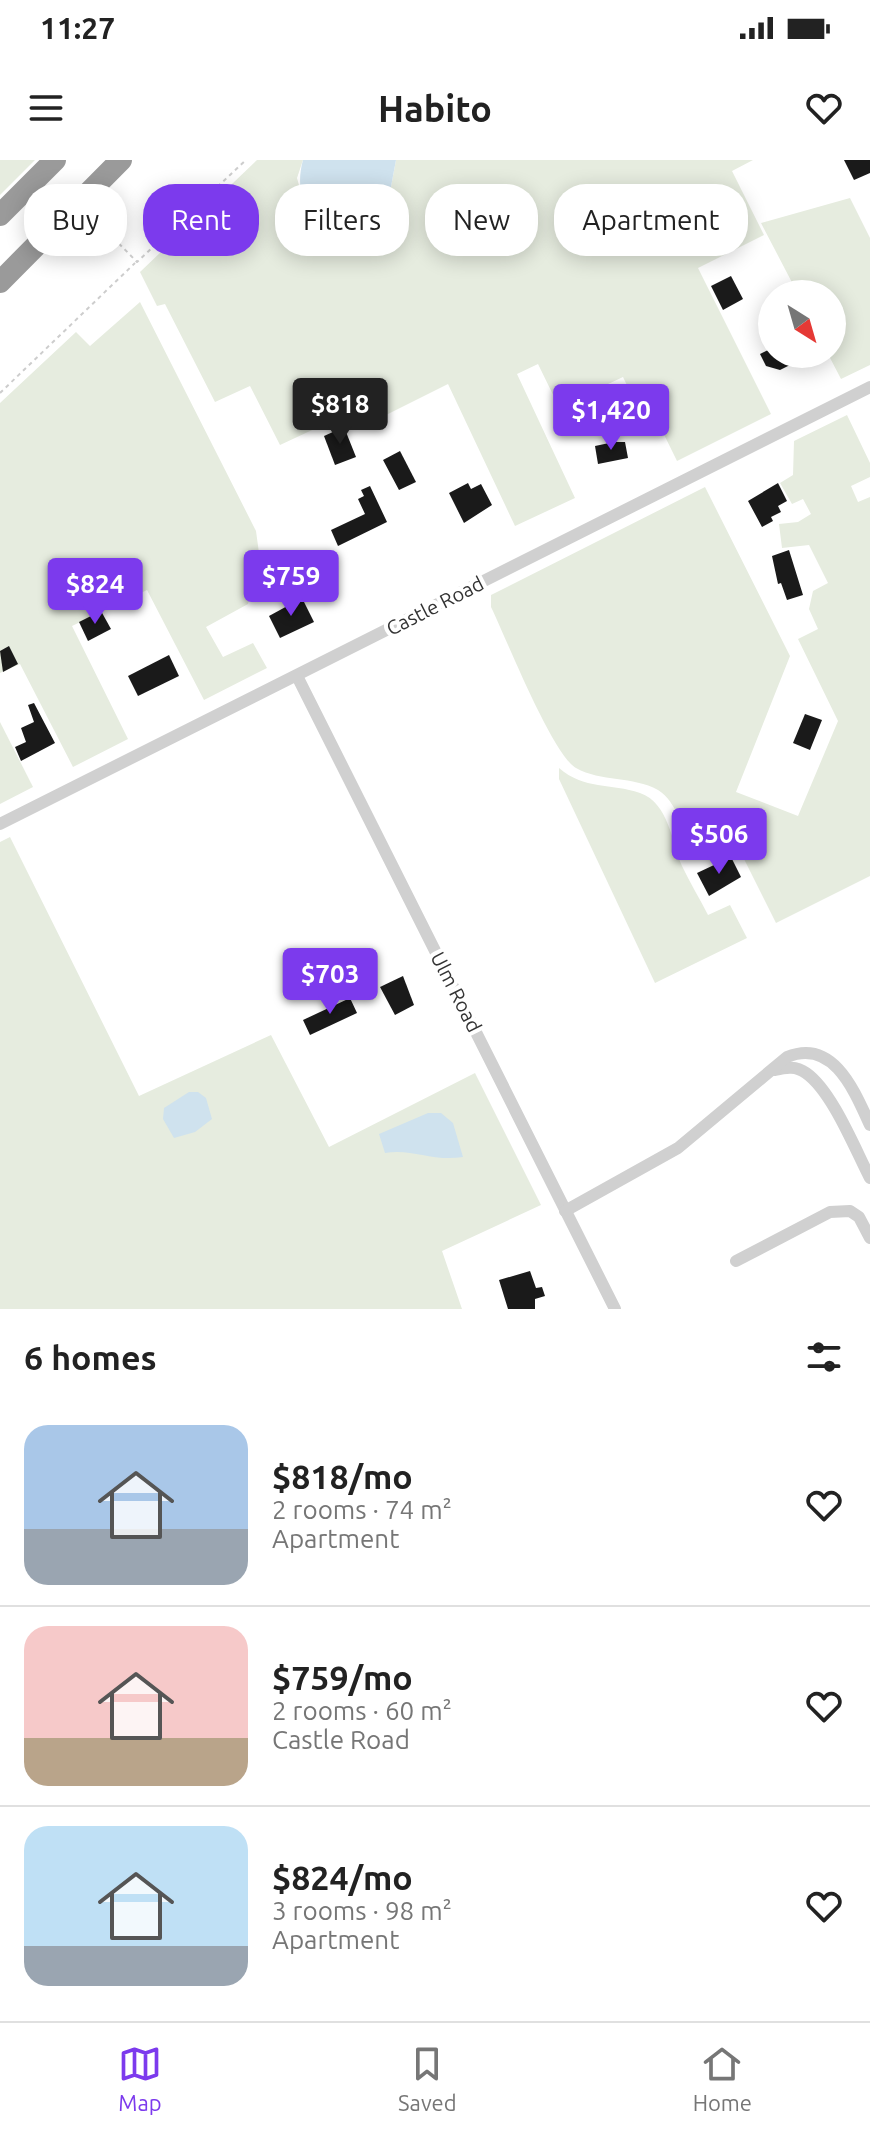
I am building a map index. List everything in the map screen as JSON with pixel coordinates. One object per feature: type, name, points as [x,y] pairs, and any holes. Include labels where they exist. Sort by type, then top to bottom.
[{"type":"highway","points":[[0,215],[55,160]]},
{"type":"highway","points":[[97,184],[121,160]]},
{"type":"highway","points":[[0,282],[26,256]]},
{"type":"street","name":"Castle Road","points":[[0,824],[870,387]]},
{"type":"street","name":"Ulm Road","points":[[297,676],[615,1309]]},
{"type":"street","points":[[565,1211],[678,1148],[787,1057],[800,1052],[823,1055],[833,1063],[855,1093],[870,1125]]},
{"type":"street","points":[[775,1070],[789,1066],[800,1070],[817,1084],[870,1178]]},
{"type":"street","points":[[736,1261],[830,1212],[841,1210],[859,1217],[870,1238]]},
{"type":"path","points":[[0,393],[246,160]]},
{"type":"path","points":[[127,252],[137,262]]},
{"type":"shaded area","points":[[0,160],[35,160],[0,195]]},
{"type":"shaded area","points":[[257,160],[303,160],[297,178],[299,184],[275,184],[275,256],[409,256],[409,184],[392,184],[396,160],[753,160],[732,171],[738,184],[554,184],[554,256],[722,256],[698,268],[771,414],[677,461],[648,402],[637,406],[623,377],[559,407],[538,364],[517,374],[575,498],[515,526],[448,384],[360,428],[353,411],[280,445],[250,386],[215,402],[165,304],[157,306],[140,272],[157,256],[259,256],[259,184],[232,184]]},
{"type":"shaded area","points":[[850,198],[870,238],[870,365],[841,379],[835,368],[846,368],[846,280],[791,280],[761,223]]},
{"type":"shaded area","points":[[748,203],[764,235],[748,243]]},
{"type":"shaded area","points":[[140,302],[256,531],[259,553],[248,604],[206,627],[223,657],[253,643],[267,668],[204,700],[147,590],[72,626],[128,739],[73,767],[20,664],[0,673],[0,403],[76,332],[90,346]]},
{"type":"shaded area","points":[[847,415],[870,463],[870,477],[851,486],[858,502],[870,497],[870,876],[776,923],[728,827],[699,841],[687,830],[670,801],[658,790],[586,772],[576,768],[566,758],[518,668],[491,607],[491,595],[705,487],[790,656],[736,792],[798,816],[838,721],[798,639],[818,629],[809,609],[813,591],[828,583],[809,545],[782,548],[779,524],[798,522],[811,514],[803,499],[792,504],[780,483],[793,475],[794,441]]},
{"type":"shaded area","points":[[0,722],[33,787],[0,804]]},
{"type":"shaded area","points":[[559,768],[578,780],[629,790],[650,798],[663,814],[682,866],[708,915],[730,905],[747,938],[655,983],[559,779]]},
{"type":"shaded area","points":[[10,837],[139,1096],[271,1035],[329,1147],[475,1073],[541,1205],[442,1251],[462,1309],[0,1309],[0,842]]},
{"type":"water","points":[[303,160],[396,160],[392,184],[300,184]]},
{"type":"water","points":[[189,1092],[198,1092],[206,1098],[212,1119],[195,1132],[174,1138],[163,1119],[164,1108]]},
{"type":"water","points":[[428,1113],[441,1113],[453,1123],[463,1157],[385,1153],[379,1134]]},
{"type":"building","points":[[844,160],[870,160],[870,173],[854,180]]},
{"type":"building","points":[[731,276],[743,299],[723,310],[711,286]]},
{"type":"building","points":[[344,427],[356,457],[335,465],[324,436]]},
{"type":"building","points":[[625,442],[628,458],[598,464],[595,446]]},
{"type":"building","points":[[400,451],[416,482],[399,490],[383,460]]},
{"type":"building","points":[[468,483],[471,489],[481,484],[492,505],[464,523],[449,493]]},
{"type":"building","points":[[778,483],[787,501],[778,506],[781,512],[771,517],[773,521],[762,527],[748,501]]},
{"type":"building","points":[[370,486],[387,522],[338,546],[331,530],[365,514],[358,499],[364,496],[361,490]]},
{"type":"building","points":[[789,550],[803,595],[787,600],[781,583],[778,584],[772,556]]},
{"type":"building","points":[[302,598],[314,622],[280,638],[269,616]]},
{"type":"building","points":[[101,611],[111,629],[88,641],[79,622]]},
{"type":"building","points":[[9,646],[18,664],[3,672],[0,651]]},
{"type":"building","points":[[169,655],[179,676],[138,696],[128,676]]},
{"type":"building","points":[[34,703],[55,743],[21,761],[15,747],[26,742],[21,728],[34,722],[28,705]]},
{"type":"building","points":[[805,714],[822,720],[810,750],[793,743]]},
{"type":"building","points":[[731,857],[741,877],[709,896],[697,873]]},
{"type":"building","points":[[403,976],[414,1005],[395,1015],[380,987]]},
{"type":"building","points":[[350,998],[357,1013],[310,1035],[303,1020]]},
{"type":"building","points":[[530,1271],[536,1288],[542,1287],[545,1296],[535,1299],[535,1309],[508,1309],[499,1280]]}]
